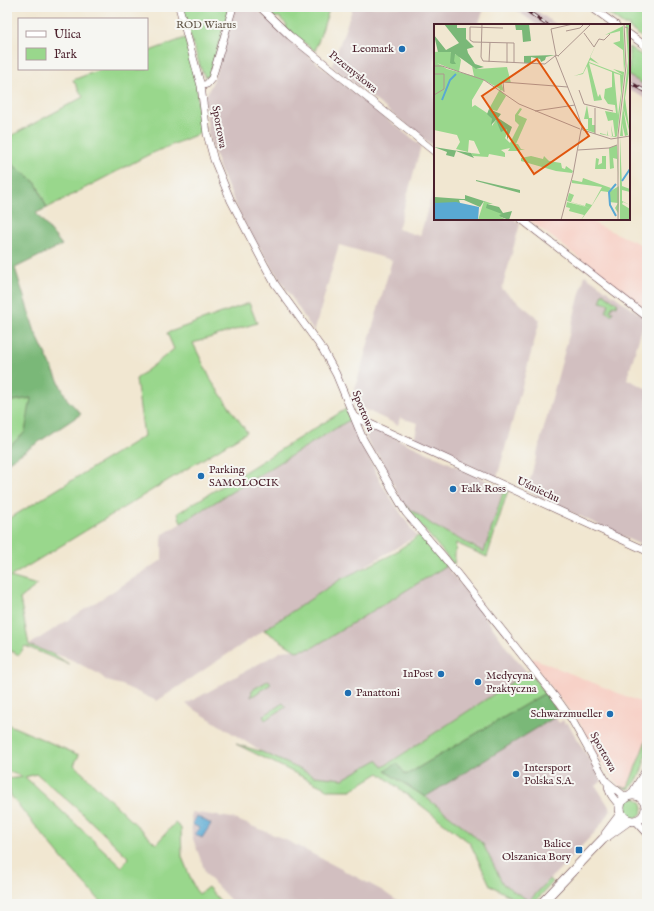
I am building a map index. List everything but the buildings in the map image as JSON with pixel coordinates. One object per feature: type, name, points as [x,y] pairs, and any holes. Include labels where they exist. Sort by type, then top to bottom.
[{"type":"main road","points":[[541,904],[603,839],[629,796],[647,771]]},
{"type":"main road","points":[[603,839],[632,821],[646,817],[646,806],[642,799],[647,771]]},
{"type":"main road","points":[[629,796],[642,799]]},
{"type":"main road","points":[[620,810],[632,821]]},
{"type":"street","name":"Sportowa","points":[[179,7],[201,86],[207,134],[220,177],[231,201],[276,284],[323,350],[336,374],[363,439],[406,513],[443,556],[560,703],[572,720],[608,784],[608,789],[620,810]]},
{"type":"street","points":[[201,86],[206,84],[212,78],[233,7]]},
{"type":"street","name":"Przemysłowa","points":[[260,7],[290,36],[434,151]]},
{"type":"street","points":[[591,7],[615,24]]},
{"type":"street","points":[[630,35],[647,47]]},
{"type":"street","points":[[522,220],[647,317]]},
{"type":"street","name":"Uśmiechu","points":[[355,417],[647,551]]},
{"type":"street","name":"Sportowa","points":[[608,784],[629,796]]},
{"type":"street","points":[[632,821],[647,834]]},
{"type":"shaded area","points":[[235,7],[254,7],[317,63],[421,146],[398,229],[420,236],[434,187],[434,220],[515,220],[520,224],[502,289],[540,320],[497,478],[414,441],[418,423],[400,418],[398,425],[351,403],[392,260],[339,245],[314,332],[245,225],[220,170],[208,133],[205,98],[214,79]]},
{"type":"shaded area","points":[[353,7],[485,7],[478,24],[434,24],[433,146],[332,66]]},
{"type":"shaded area","points":[[512,7],[531,7],[556,24],[536,24]]},
{"type":"shaded area","points":[[630,77],[647,86],[647,99],[630,90]]},
{"type":"shaded area","points":[[529,220],[586,220],[647,247],[647,310]]},
{"type":"shaded area","points":[[585,275],[645,318],[627,379],[647,389],[647,548],[527,491]]},
{"type":"shaded area","points":[[351,419],[381,483],[416,536],[323,591],[157,701],[122,685],[107,681],[99,674],[70,659],[29,645],[162,560],[162,535]]},
{"type":"shaded area","points":[[367,425],[503,488],[485,552],[434,526],[403,504],[383,463],[377,453],[373,452],[364,433]]},
{"type":"shaded area","points":[[446,566],[479,608],[509,651],[527,672],[382,767],[377,761],[343,779],[315,776],[262,752],[186,704],[282,651],[312,648]]},
{"type":"shaded area","name":"Schwarzmueller","points":[[533,658],[647,705],[647,738],[628,787],[620,787],[601,762],[580,724],[531,662]]},
{"type":"shaded area","points":[[555,717],[559,723],[563,720],[565,724],[567,722],[602,781],[596,786],[611,810],[596,831],[529,901],[503,884],[483,844],[463,826],[425,797]]},
{"type":"shaded area","points":[[191,812],[232,818],[284,839],[383,891],[401,904],[234,904],[206,874],[192,836]]},
{"type":"green space","name":"ROD Wiarus","points":[[181,7],[230,7],[209,76],[205,77],[201,69]]},
{"type":"green space","name":"ROD Wiarus","points":[[268,7],[330,7],[315,51],[285,28],[287,25],[279,17],[275,18],[267,10]]},
{"type":"green space","points":[[599,7],[647,7],[647,41],[630,29],[630,24],[623,24]]},
{"type":"green space","points":[[185,38],[197,83],[198,108],[203,132],[148,155],[47,208],[36,183],[7,160],[7,138],[83,97],[73,80],[99,70],[148,70],[148,52]]},
{"type":"green space","points":[[630,48],[647,59],[647,86],[630,77]]},
{"type":"green space","points":[[7,160],[36,183],[47,208],[36,213],[62,245],[15,268],[35,332],[67,399],[81,414],[7,463],[7,449],[25,432],[31,398],[7,402]]},
{"type":"green space","points":[[603,293],[618,304],[617,306],[613,305],[610,311],[613,312],[612,315],[606,312],[609,304],[600,302]]},
{"type":"green space","points":[[249,303],[257,323],[193,343],[212,382],[247,432],[10,577],[37,585],[20,599],[29,645],[55,655],[70,665],[25,646],[19,655],[7,649],[7,520],[144,436],[136,379],[174,349],[167,333]]},
{"type":"green space","points":[[32,398],[25,433],[7,449],[7,402]]},
{"type":"green space","points":[[346,409],[351,419],[181,523],[178,513]]},
{"type":"green space","points":[[504,489],[508,490],[487,557],[456,543],[454,565],[403,504],[434,526],[484,552]]},
{"type":"green space","points":[[418,536],[423,538],[446,566],[312,648],[296,651],[264,630],[341,579],[391,555]]},
{"type":"green space","points":[[529,671],[545,693],[406,775],[385,771],[425,797],[463,826],[483,844],[503,884],[529,901],[550,879],[553,882],[533,904],[523,904],[490,885],[470,843],[379,773],[351,790],[329,790],[236,744],[262,752],[315,776],[343,779],[377,760],[383,767]]},
{"type":"green space","points":[[269,680],[271,684],[251,697],[252,690]]},
{"type":"green space","points":[[545,693],[559,713],[555,717],[425,797],[385,771],[397,763],[406,775]]},
{"type":"green space","points":[[283,703],[286,707],[265,720],[263,716]]},
{"type":"green space","points":[[7,724],[79,755],[74,765],[156,844],[175,823],[181,828],[182,857],[195,889],[199,894],[208,887],[223,904],[103,904],[65,862],[11,796],[7,779],[23,777],[7,771]],"holes":[[[37,774],[82,813],[129,858],[122,867],[25,777]]]},
{"type":"green space","points":[[647,738],[645,758],[638,779],[629,789],[620,787],[628,787]]},
{"type":"green space","points":[[633,798],[640,801],[643,808],[640,815],[633,818],[626,815],[623,808],[626,801]]},
{"type":"water","points":[[197,816],[211,824],[202,838],[195,834],[199,828],[192,824]]},
{"type":"railway","points":[[522,7],[546,24]]},
{"type":"railway","points":[[630,83],[647,92]]},
{"type":"place","name":"Leomark","points":[[402,49]]},
{"type":"place","name":"Parking SAMOLOCIK","points":[[201,476]]},
{"type":"place","name":"Falk Ross","points":[[453,489]]},
{"type":"place","name":"InPost","points":[[441,674]]},
{"type":"place","name":"Medycyna Praktyczna","points":[[478,682]]},
{"type":"place","name":"Panattoni","points":[[348,693]]},
{"type":"place","name":"Schwarzmueller","points":[[610,714]]},
{"type":"place","name":"Intersport Polska S.A.","points":[[516,774]]},
{"type":"place","name":"Balice Olszanica Bory","points":[[579,850]]}]
